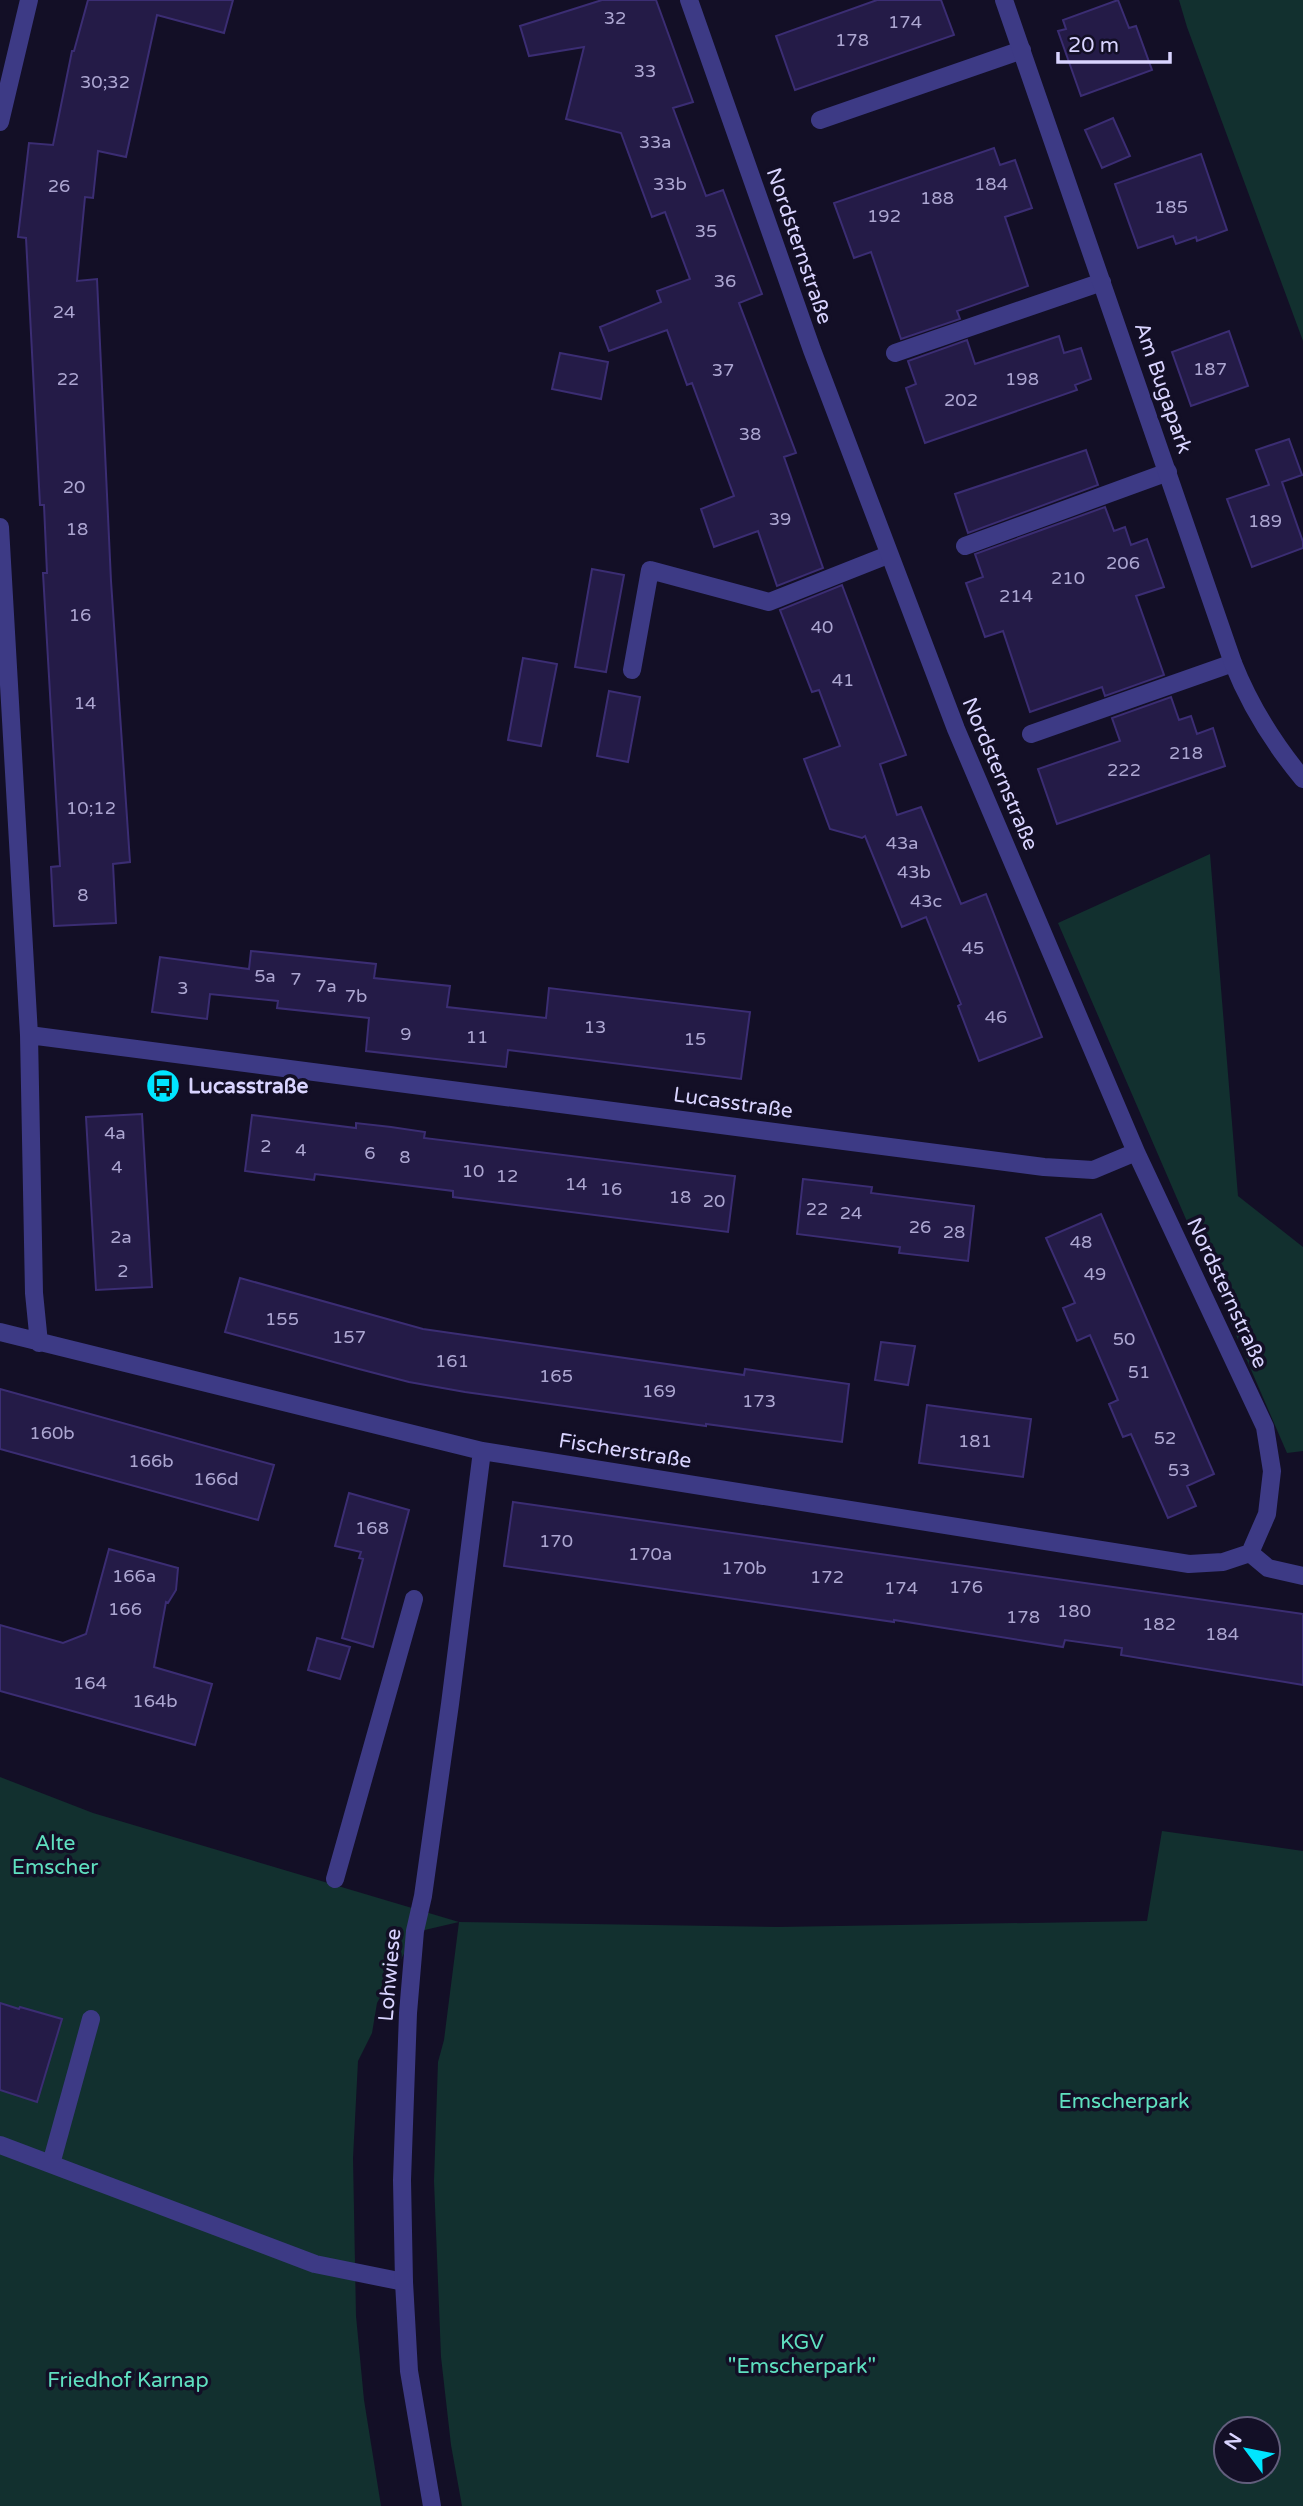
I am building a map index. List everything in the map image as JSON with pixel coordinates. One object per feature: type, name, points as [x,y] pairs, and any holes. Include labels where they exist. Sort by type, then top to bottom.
[{"type":"street","name":"Nordsternstraße","points":[[689,0],[811,350],[956,729],[1136,1152],[1265,1427],[1272,1471],[1267,1514],[1250,1553]]},
{"type":"street","name":"Am Bugapark","points":[[1004,0],[1233,663],[1244,691],[1260,718],[1303,779]]},
{"type":"street","points":[[0,122],[25,1]]},
{"type":"street","points":[[820,120],[1023,50]]},
{"type":"street","points":[[895,353],[1102,282]]},
{"type":"street","points":[[965,546],[1168,472]]},
{"type":"street","points":[[0,527],[29,1035],[34,1293],[39,1343]]},
{"type":"street","points":[[632,670],[650,570],[769,602],[888,555]]},
{"type":"street","points":[[1031,734],[1233,663]]},
{"type":"street","name":"Lucasstraße","points":[[29,1035],[1044,1167],[1093,1170],[1136,1152]]},
{"type":"street","name":"Fischerstraße","points":[[0,1332],[482,1451],[1189,1564],[1223,1562],[1250,1553]]},
{"type":"street","name":"Lohwiese","points":[[432,2506],[410,2371],[404,2282],[402,2180],[408,2014],[415,1931],[423,1896],[450,1704],[482,1451]]},
{"type":"street","points":[[1250,1553],[1268,1568],[1303,1576]]},
{"type":"street","points":[[335,1879],[414,1599]]},
{"type":"street","points":[[51,2164],[91,2019]]},
{"type":"street","points":[[0,2145],[315,2264],[404,2282]]},
{"type":"green space","points":[[1179,0],[1303,0],[1303,341],[1187,27]]},
{"type":"green space","points":[[1210,854],[1238,1196],[1303,1247],[1303,1451],[1287,1453],[1058,923]]},
{"type":"green space","points":[[0,1777],[93,1813],[459,1922],[416,1932],[377,2003],[372,2033],[358,2061],[353,2158],[356,2316],[364,2400],[381,2506],[0,2506]]},
{"type":"green space","name":"Emscherpark","points":[[1162,1831],[1303,1851],[1303,2506],[462,2506],[451,2445],[441,2357],[434,2181],[438,2062],[444,2040],[459,1922],[778,1927],[1147,1921]]},
{"type":"building","points":[[88,0],[233,0],[224,33],[157,15],[126,157],[98,151],[93,198],[85,197],[77,281],[97,279],[111,581],[130,862],[113,864],[116,923],[54,926],[51,867],[60,866],[43,573],[47,573],[44,505],[40,505],[26,238],[18,237],[29,143],[53,145],[72,51]]},
{"type":"building","points":[[602,0],[656,0],[693,102],[673,108],[706,196],[723,190],[762,294],[739,303],[796,453],[784,457],[823,568],[777,586],[758,531],[714,547],[701,509],[734,496],[692,383],[687,385],[667,330],[609,351],[600,327],[661,302],[657,291],[690,279],[665,212],[652,217],[621,133],[566,119],[584,47],[529,56],[520,26]]},
{"type":"building","points":[[877,0],[941,0],[954,35],[795,90],[776,36]]},
{"type":"building","points":[[1118,0],[1129,28],[1136,26],[1152,70],[1081,96],[1058,31],[1066,29],[1063,20]]},
{"type":"building","points":[[1113,118],[1130,156],[1102,168],[1085,130]]},
{"type":"building","points":[[994,148],[1000,165],[1015,160],[1032,208],[1005,217],[1028,286],[957,311],[960,319],[901,339],[871,252],[854,258],[834,203]]},
{"type":"building","points":[[1201,154],[1227,230],[1197,241],[1196,237],[1176,244],[1173,236],[1138,248],[1115,184]]},
{"type":"building","points":[[1229,331],[1248,386],[1191,406],[1172,352]]},
{"type":"building","points":[[1059,336],[1064,353],[1081,348],[1091,379],[1075,385],[1077,390],[925,443],[906,388],[916,384],[908,361],[967,340],[975,364]]},
{"type":"building","points":[[560,353],[608,362],[601,399],[552,389]]},
{"type":"building","points":[[1289,439],[1302,475],[1282,482],[1303,548],[1252,567],[1227,499],[1269,485],[1256,450]]},
{"type":"building","points":[[1086,450],[1098,485],[968,533],[955,494]]},
{"type":"building","points":[[1105,507],[1114,531],[1125,527],[1131,545],[1147,539],[1164,587],[1136,596],[1164,675],[1105,696],[1102,687],[1030,712],[1003,631],[985,637],[966,583],[983,577],[975,554]]},
{"type":"building","points":[[592,569],[624,575],[606,672],[575,667]]},
{"type":"building","points":[[842,585],[906,755],[880,764],[897,815],[921,807],[961,904],[986,894],[1042,1037],[979,1061],[958,1006],[961,1004],[926,917],[902,927],[865,836],[862,838],[830,829],[804,759],[840,746],[819,690],[812,692],[780,610]]},
{"type":"building","points":[[523,658],[557,664],[541,746],[508,740]]},
{"type":"building","points":[[609,691],[640,697],[628,762],[597,756]]},
{"type":"building","points":[[1171,697],[1179,720],[1191,716],[1197,734],[1213,728],[1225,766],[1057,824],[1038,769],[1120,741],[1112,718]]},
{"type":"building","points":[[251,951],[376,964],[374,978],[450,986],[447,1007],[546,1018],[549,988],[750,1012],[741,1079],[508,1050],[506,1067],[366,1051],[369,1018],[277,1008],[278,1001],[210,994],[207,1019],[152,1012],[160,957],[249,969]]},
{"type":"building","points":[[142,1114],[152,1287],[96,1290],[86,1117]]},
{"type":"building","points":[[252,1115],[356,1128],[356,1123],[391,1127],[425,1132],[424,1138],[735,1176],[728,1232],[453,1197],[453,1191],[315,1174],[314,1180],[245,1171]]},
{"type":"building","points":[[803,1179],[872,1187],[871,1193],[974,1206],[968,1261],[899,1253],[900,1247],[797,1234]]},
{"type":"building","points":[[1101,1214],[1214,1474],[1187,1486],[1196,1506],[1168,1518],[1131,1434],[1123,1437],[1109,1404],[1118,1400],[1090,1335],[1077,1341],[1063,1308],[1075,1303],[1046,1238]]},
{"type":"building","points":[[240,1278],[423,1329],[744,1375],[745,1369],[849,1384],[842,1442],[465,1392],[409,1382],[359,1369],[225,1332]]},
{"type":"building","points":[[881,1342],[915,1346],[908,1385],[875,1380]]},
{"type":"building","points":[[0,1389],[274,1465],[258,1520],[0,1449]]},
{"type":"building","points":[[927,1405],[1031,1419],[1023,1477],[919,1463]]},
{"type":"building","points":[[349,1493],[409,1510],[373,1647],[342,1638],[363,1559],[359,1558],[361,1552],[335,1546]]},
{"type":"building","points":[[513,1502],[1303,1614],[1303,1685],[1121,1655],[1122,1648],[1065,1640],[1063,1647],[894,1620],[504,1566]]},
{"type":"building","points":[[109,1549],[178,1568],[176,1590],[168,1603],[166,1602],[154,1667],[212,1684],[195,1745],[0,1691],[0,1625],[63,1643],[86,1634]]},
{"type":"building","points":[[317,1638],[350,1647],[340,1679],[308,1670]]},
{"type":"building","points":[[0,2003],[62,2019],[37,2102],[0,2090]]},
{"type":"place","name":"Lucasstraße","points":[[163,1086]]},
{"type":"park label","name":"Alte Emscher","points":[[55,1855]]},
{"type":"park label","name":"KGV \"Emscherpark\"","points":[[802,2354]]},
{"type":"park label","name":"Friedhof Karnap","points":[[128,2380]]}]
